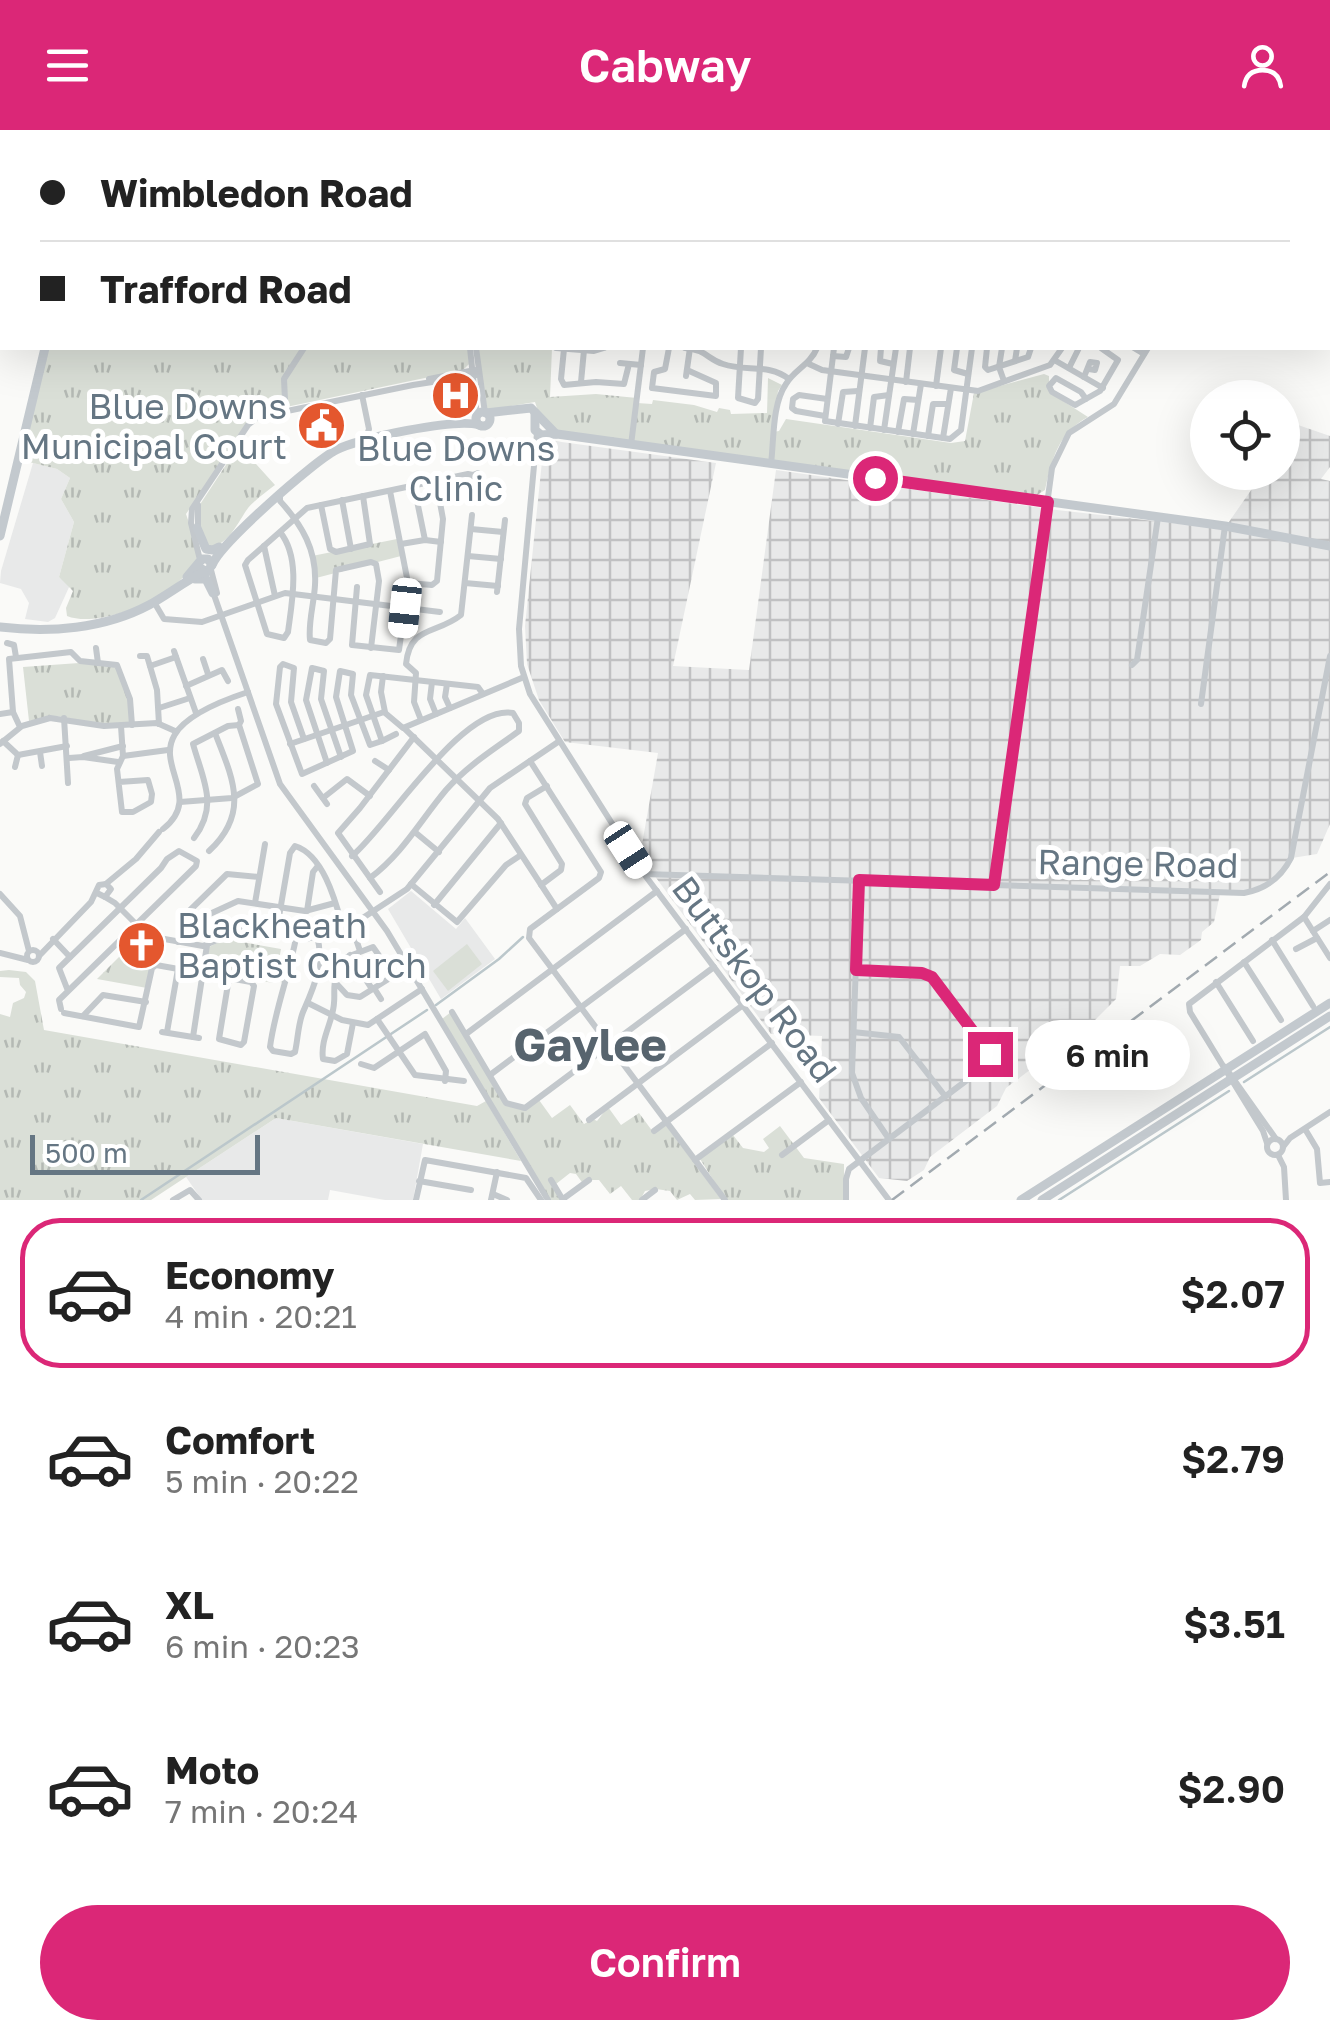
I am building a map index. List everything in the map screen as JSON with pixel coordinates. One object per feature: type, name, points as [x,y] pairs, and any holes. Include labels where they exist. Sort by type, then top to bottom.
[{"type":"main road","points":[[0,536],[44,350]]},
{"type":"main road","points":[[173,591],[324,457],[350,444],[528,408],[535,413],[543,432],[1225,526],[1330,546]]},
{"type":"main road","points":[[198,528],[208,550],[216,550],[323,455],[370,434],[482,418]]},
{"type":"main road","points":[[0,521],[26,426]]},
{"type":"main road","points":[[206,565],[228,540]]},
{"type":"main road","points":[[0,625],[42,629],[116,618],[201,578],[206,579],[213,594]]},
{"type":"main road","points":[[1042,1200],[1330,1003]]},
{"type":"main road","points":[[1021,1200],[1228,1073],[1330,1016]]},
{"type":"street","points":[[284,400],[284,379],[303,350]]},
{"type":"street","points":[[473,350],[482,418]]},
{"type":"street","points":[[560,350],[562,384],[625,384],[625,363],[641,365]]},
{"type":"street","points":[[581,382],[584,350]]},
{"type":"street","points":[[631,444],[643,350]]},
{"type":"street","points":[[669,350],[666,369],[654,372],[652,388],[716,396],[716,384],[687,373],[688,350]]},
{"type":"street","points":[[708,350],[719,362],[778,371],[789,379]]},
{"type":"street","points":[[741,350],[738,398],[752,402],[758,399],[761,350]]},
{"type":"street","points":[[771,464],[781,393],[817,350]]},
{"type":"street","points":[[854,426],[865,350]]},
{"type":"street","points":[[881,350],[880,361],[894,364]]},
{"type":"street","points":[[884,430],[896,350]]},
{"type":"street","points":[[906,382],[910,350]]},
{"type":"street","points":[[936,386],[942,350]]},
{"type":"street","points":[[957,350],[954,370],[968,374]]},
{"type":"street","points":[[834,352],[824,416],[827,422],[952,439],[960,432],[972,350]]},
{"type":"street","points":[[987,350],[986,369],[1028,357],[1031,350]]},
{"type":"street","points":[[1002,350],[999,367],[1004,382]]},
{"type":"street","points":[[1015,361],[1017,350]]},
{"type":"street","points":[[809,364],[831,372],[978,391],[1056,361],[1061,350]]},
{"type":"street","points":[[1069,368],[1078,350]]},
{"type":"street","points":[[1086,399],[1081,392],[1053,378],[1049,389],[1075,405],[1086,399],[1103,388],[1118,359],[1107,350]]},
{"type":"street","points":[[994,885],[1052,468],[1066,436],[1114,404],[1146,351]]},
{"type":"street","points":[[1056,361],[1103,388]]},
{"type":"street","points":[[601,382],[603,368]]},
{"type":"street","points":[[1084,377],[1089,369]]},
{"type":"street","points":[[474,373],[258,417],[248,425],[191,516],[280,784],[374,912],[544,1200]]},
{"type":"street","points":[[913,434],[921,384]]},
{"type":"street","points":[[943,438],[950,388]]},
{"type":"street","points":[[838,424],[843,392],[858,391]]},
{"type":"street","points":[[362,395],[370,434]]},
{"type":"street","points":[[824,416],[796,411],[792,406],[796,395],[827,399]]},
{"type":"street","points":[[870,428],[874,396],[889,395]]},
{"type":"street","points":[[898,432],[904,399],[918,400]]},
{"type":"street","points":[[928,436],[933,404],[948,404]]},
{"type":"street","name":"Buttskop Road","points":[[543,432],[519,630],[524,677],[536,706],[644,874],[889,1200]]},
{"type":"street","points":[[280,532],[294,578],[284,638],[266,634],[245,565],[264,546],[295,518],[307,508],[321,504],[473,475]]},
{"type":"street","points":[[408,582],[436,584],[443,516],[436,481]]},
{"type":"street","points":[[414,486],[424,540]]},
{"type":"street","points":[[357,587],[351,643],[399,650],[408,582],[390,491]]},
{"type":"street","points":[[202,494],[196,509],[198,528],[222,616]]},
{"type":"street","points":[[321,504],[331,550],[351,549],[371,542],[362,496]]},
{"type":"street","points":[[278,499],[305,530],[316,580],[309,637],[314,642],[326,643],[330,639],[336,570],[376,564],[379,581],[371,648]]},
{"type":"street","points":[[342,500],[351,549]]},
{"type":"street","points":[[422,720],[414,702],[416,673],[406,664],[411,642],[460,616],[472,515]]},
{"type":"street","points":[[1132,664],[1137,660],[1158,517]]},
{"type":"street","points":[[466,582],[497,589],[505,520]]},
{"type":"street","points":[[1201,704],[1225,526]]},
{"type":"street","points":[[471,529],[504,532]]},
{"type":"street","points":[[400,544],[442,542]]},
{"type":"street","points":[[264,546],[275,596]]},
{"type":"street","points":[[468,556],[501,559]]},
{"type":"street","points":[[154,602],[166,620],[194,623],[275,596],[293,594],[440,612]]},
{"type":"street","points":[[7,643],[14,645],[16,657]]},
{"type":"street","points":[[96,648],[98,663]]},
{"type":"street","points":[[20,727],[13,712],[14,688],[4,669],[8,660],[60,649],[73,652],[79,661],[118,665]]},
{"type":"street","points":[[117,653],[118,665],[134,699],[132,725]]},
{"type":"street","points":[[150,666],[175,654],[196,713]]},
{"type":"street","points":[[140,656],[146,656],[150,666],[160,724]]},
{"type":"street","name":"Range Road","points":[[644,874],[1244,893],[1269,884],[1284,871],[1294,849],[1330,656]]},
{"type":"street","points":[[203,659],[208,674]]},
{"type":"street","points":[[304,739],[291,700],[294,667],[283,664],[276,704],[301,773],[354,750],[336,696],[340,672],[353,674],[351,696],[368,744],[396,734]]},
{"type":"street","points":[[327,763],[306,700],[312,668],[324,671],[321,698],[341,758]]},
{"type":"street","points":[[186,686],[224,670],[228,681]]},
{"type":"street","points":[[382,740],[366,694],[371,675],[479,688],[483,694]]},
{"type":"street","points":[[383,676],[385,712],[501,824],[557,909]]},
{"type":"street","points":[[404,728],[524,677]]},
{"type":"street","points":[[432,682],[430,700],[436,714]]},
{"type":"street","points":[[447,684],[445,697],[450,708]]},
{"type":"street","points":[[0,952],[33,955],[105,892],[173,820],[180,802],[168,750],[175,730],[196,713],[248,692]]},
{"type":"street","points":[[159,708],[190,698]]},
{"type":"street","points":[[180,802],[234,797],[254,788],[258,780],[239,725],[238,709]]},
{"type":"street","points":[[0,714],[13,712]]},
{"type":"street","points":[[290,744],[385,712]]},
{"type":"street","points":[[352,856],[381,829],[436,759],[470,729],[505,712],[513,713],[520,729],[472,762],[416,833],[370,878]]},
{"type":"street","points":[[67,746],[18,755],[1,742],[20,727],[44,718],[121,726],[160,724],[175,730]]},
{"type":"street","points":[[64,718],[68,780]]},
{"type":"street","points":[[194,838],[204,822],[209,801],[208,784],[193,744],[239,725]]},
{"type":"street","points":[[118,782],[146,780],[152,794],[148,806],[122,812],[118,782],[124,746],[121,726]]},
{"type":"street","points":[[209,851],[235,823],[228,764],[214,733]]},
{"type":"street","points":[[380,892],[338,833],[414,738]]},
{"type":"street","points":[[148,930],[159,938],[207,945],[243,929],[296,938],[343,928],[374,912],[411,884],[478,800],[558,742]]},
{"type":"street","points":[[94,756],[124,746]]},
{"type":"street","points":[[69,758],[121,759],[168,750]]},
{"type":"street","points":[[40,752],[42,766]]},
{"type":"street","points":[[15,767],[18,755]]},
{"type":"street","points":[[530,760],[601,872],[599,878],[528,935],[723,1200]]},
{"type":"street","points":[[375,761],[389,770]]},
{"type":"street","points":[[314,786],[325,801],[347,779],[370,796]]},
{"type":"street","points":[[541,886],[562,870],[562,864],[525,804],[527,798],[547,786]]},
{"type":"street","points":[[434,905],[501,824]]},
{"type":"street","points":[[416,833],[440,852]]},
{"type":"street","points":[[255,903],[265,844]]},
{"type":"street","points":[[276,934],[292,848],[304,849],[335,892],[343,928]]},
{"type":"street","points":[[68,990],[58,971],[118,906],[174,853],[181,852],[196,861],[196,866],[58,1002],[62,1011],[140,1027],[154,966],[229,978],[254,984],[244,1042],[240,1045],[222,1042],[219,1036],[229,978]]},
{"type":"street","points":[[411,884],[455,922],[506,865],[521,855]]},
{"type":"street","points":[[306,910],[317,867]]},
{"type":"street","points":[[178,942],[187,912],[230,872],[259,877]]},
{"type":"street","points":[[859,880],[854,1084],[889,1139]]},
{"type":"street","points":[[1278,1155],[1268,1152],[1263,1130],[1191,1014],[1191,1000],[1304,917],[1330,884]]},
{"type":"street","points":[[466,1034],[657,890]]},
{"type":"street","points":[[105,892],[136,924]]},
{"type":"street","points":[[0,894],[19,913],[33,955]]},
{"type":"street","points":[[187,912],[201,918],[238,901],[306,910],[335,903]]},
{"type":"street","points":[[1304,917],[1330,958]]},
{"type":"street","points":[[1296,950],[1330,920]]},
{"type":"street","points":[[490,1075],[686,928]]},
{"type":"street","points":[[296,938],[288,980],[277,1006],[272,1050],[294,1053],[320,956],[317,936]]},
{"type":"street","points":[[53,939],[70,957]]},
{"type":"street","points":[[356,940],[360,952]]},
{"type":"street","points":[[1272,940],[1313,1006]]},
{"type":"street","points":[[178,969],[165,1032],[196,1038],[207,945]]},
{"type":"street","points":[[320,975],[335,980],[349,996],[360,997],[392,974],[374,947],[350,955],[335,980],[332,1016],[322,1052],[325,1060],[338,1060],[348,1053],[354,1023]]},
{"type":"street","points":[[350,955],[381,999]]},
{"type":"street","points":[[1244,962],[1280,1020]]},
{"type":"street","points":[[452,1012],[510,1105],[527,1107],[714,966]]},
{"type":"street","points":[[846,1200],[849,1168],[990,1062],[990,1054],[932,977],[922,973],[856,970]]},
{"type":"street","points":[[1216,982],[1253,1041]]},
{"type":"street","points":[[310,1004],[332,1016],[368,1025],[422,990]]},
{"type":"street","points":[[318,992],[335,995]]},
{"type":"street","points":[[82,1017],[105,995],[146,1002]]},
{"type":"street","points":[[589,1120],[743,1005]]},
{"type":"street","points":[[377,1020],[415,1076],[464,1081]]},
{"type":"street","points":[[361,1064],[374,1068],[424,1032],[446,1071],[445,1081]]},
{"type":"street","points":[[853,1032],[899,1037],[946,1096]]},
{"type":"street","points":[[654,1131],[772,1043]]},
{"type":"street","points":[[1228,1073],[1279,1142],[1286,1200]]},
{"type":"street","points":[[695,1160],[800,1082]]},
{"type":"street","points":[[1268,1144],[1290,1138],[1330,1112]]},
{"type":"street","points":[[782,1155],[829,1120]]},
{"type":"street","points":[[1305,1129],[1317,1149],[1320,1183],[1330,1182]]},
{"type":"street","points":[[416,1200],[426,1160],[527,1178],[544,1200]]},
{"type":"street","points":[[497,1172],[492,1197],[507,1200]]},
{"type":"street","points":[[551,1180],[563,1200],[589,1180]]},
{"type":"street","points":[[419,1182],[471,1190]]},
{"type":"street","points":[[174,1200],[190,1190],[199,1200]]},
{"type":"street","points":[[642,1200],[656,1190]]},
{"type":"shaded area","points":[[1300,426],[1330,436],[1330,467],[1321,479],[1330,481],[1330,824],[1317,854],[1292,858],[1263,888],[1220,894],[1214,922],[1202,932],[1201,940],[1180,955],[1160,954],[1140,966],[1120,966],[1116,999],[1094,1021],[1006,1088],[997,1106],[930,1157],[924,1170],[907,1181],[879,1178],[819,1098],[822,1036],[771,1034],[640,856],[658,753],[565,742],[539,700],[527,664],[525,626],[544,442],[716,463],[673,666],[749,670],[776,470],[1224,529],[1251,490],[1300,490]]},
{"type":"shaded area","points":[[33,463],[57,469],[70,478],[61,499],[74,522],[59,577],[70,585],[55,618],[48,622],[25,619],[29,603],[21,589],[0,583]]},
{"type":"shaded area","points":[[411,891],[456,929],[465,918],[495,959],[441,999],[388,909]]},
{"type":"shaded area","points":[[276,1118],[423,1144],[413,1200],[385,1200],[330,1190],[328,1200],[202,1200],[186,1177]]},
{"type":"green space","points":[[48,350],[468,350],[469,364],[463,370],[253,414],[186,514],[197,549],[188,573],[139,606],[100,618],[67,616],[73,591],[59,577],[74,522],[61,499],[70,478],[57,469],[21,460]]},
{"type":"green space","points":[[478,350],[552,350],[550,397],[596,394],[637,398],[637,403],[652,404],[653,400],[717,412],[719,408],[730,410],[731,414],[767,413],[768,378],[782,385],[773,432],[779,431],[786,419],[951,443],[965,441],[974,393],[1044,374],[1049,376],[1049,392],[1088,417],[1063,439],[1045,490],[1034,497],[559,433],[539,414],[535,402],[487,410]]},
{"type":"green space","points":[[239,445],[275,485],[250,506],[226,539],[210,548],[198,522],[199,506]]},
{"type":"green space","points":[[397,539],[401,556],[316,578],[312,556]]},
{"type":"green space","points":[[79,663],[116,666],[128,697],[130,722],[104,725],[57,716],[29,721],[23,667]]},
{"type":"green space","points":[[243,930],[242,942],[281,949],[276,977],[288,980],[286,984],[206,971],[209,947]]},
{"type":"green space","points":[[467,944],[482,964],[448,991],[433,971]]},
{"type":"green space","points":[[127,949],[151,969],[147,988],[97,979]]},
{"type":"green space","points":[[0,971],[26,972],[35,981],[44,1030],[477,1106],[486,1101],[521,1161],[276,1118],[151,1200],[0,1200],[0,1014],[10,1017],[13,1003],[24,998],[26,992],[19,978],[0,977]]},
{"type":"green space","points":[[451,1012],[505,1102],[521,1109],[539,1100],[552,1118],[570,1105],[584,1124],[597,1121],[608,1107],[621,1125],[639,1113],[653,1132],[665,1124],[721,1199],[695,1200],[690,1194],[677,1200],[670,1191],[656,1189],[645,1191],[640,1200],[632,1200],[621,1186],[610,1194],[599,1180],[584,1185],[576,1174],[570,1173],[556,1184],[562,1200],[549,1200],[442,1019]]},
{"type":"green space","points":[[780,1126],[804,1158],[844,1164],[844,1200],[726,1200],[700,1159],[733,1135],[743,1148],[764,1152],[769,1148],[763,1139]]},
{"type":"waterway","points":[[436,1005],[523,937]]},
{"type":"waterway","points":[[141,1200],[427,1010]]},
{"type":"waterway","points":[[1244,1082],[1330,1027]]},
{"type":"waterway","points":[[1059,1200],[1229,1091]]},
{"type":"railway","points":[[892,1200],[1330,872]]},
{"type":"place","name":"Blue Downs Clinic","points":[[456,396]]},
{"type":"place","name":"Blue Downs Municipal Court","points":[[322,426]]},
{"type":"place","name":"Blackheath Baptist Church","points":[[142,945]]},
{"type":"district","name":"Gaylee","points":[[590,1044]]},
{"type":"route","points":[[875,478],[1048,502],[994,885],[859,880],[856,970],[922,973],[932,977],[990,1054]]}]
